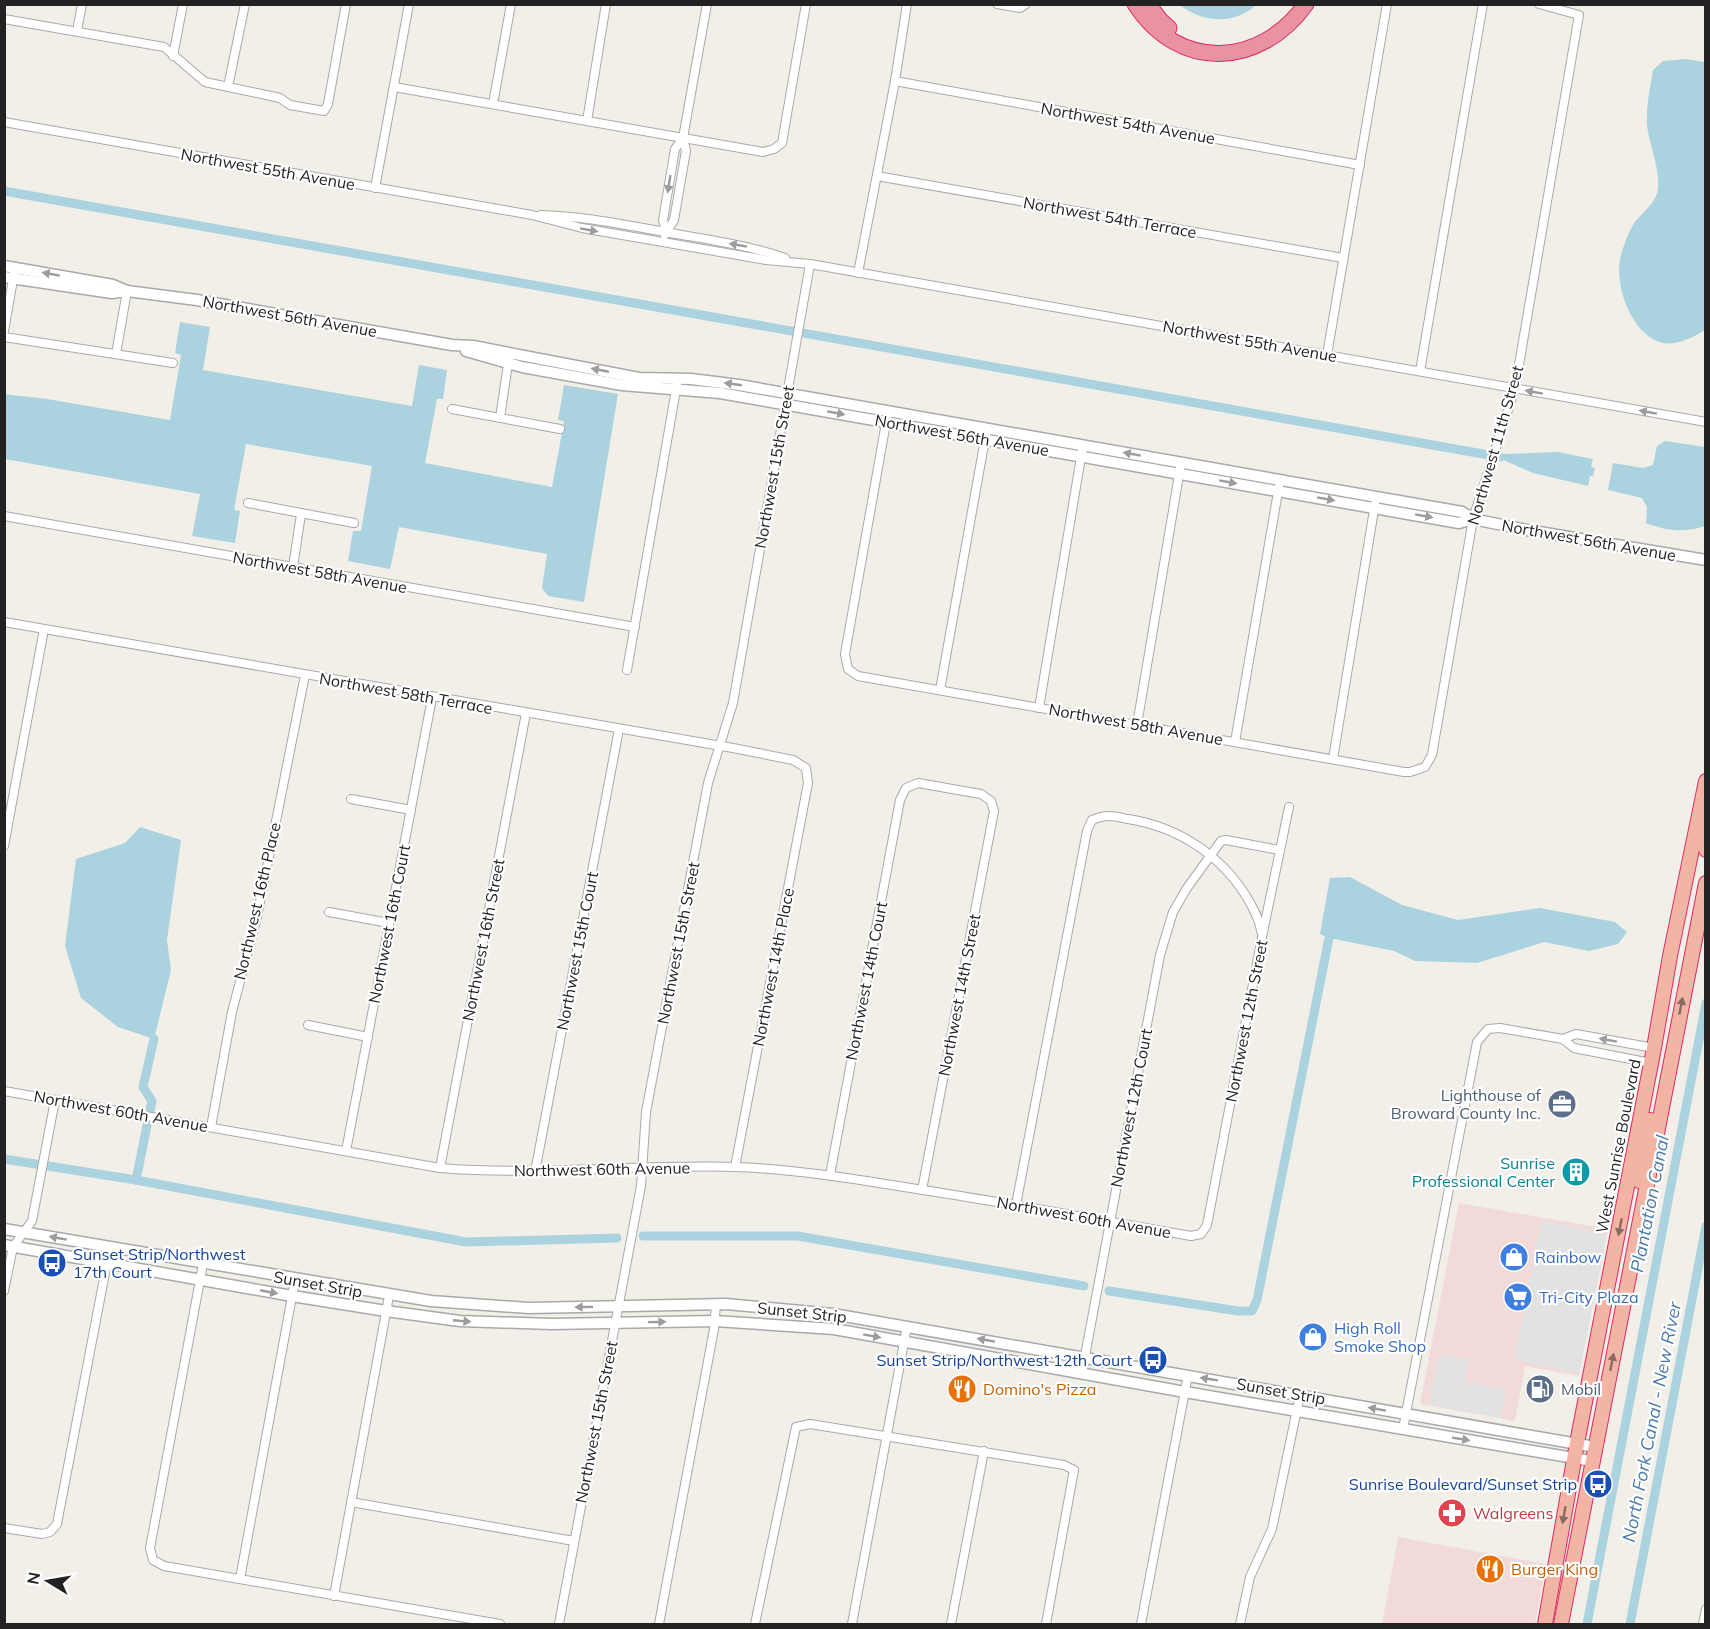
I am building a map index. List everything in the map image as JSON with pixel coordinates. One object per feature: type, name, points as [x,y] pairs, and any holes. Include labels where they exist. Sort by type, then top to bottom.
[{"type":"highway","points":[[1135,4],[1144,18],[1166,38],[1193,51],[1223,54],[1257,46],[1271,39],[1286,27],[1306,4]]},
{"type":"highway","points":[[1148,4],[1161,21],[1184,38],[1210,46],[1224,46],[1238,44],[1268,31],[1295,4]]},
{"type":"highway","name":"West Sunrise Boulevard","points":[[1545,1624],[1670,956],[1704,813],[1706,781]]},
{"type":"highway","points":[[1704,813],[1703,833],[1706,850]]},
{"type":"highway","points":[[1561,1624],[1706,884]]},
{"type":"highway","points":[[1670,956],[1674,974],[1663,1036],[1673,1048]]},
{"type":"highway","points":[[1641,1221],[1636,1195],[1660,1062],[1654,1048]]},
{"type":"street","points":[[77,31],[82,4]]},
{"type":"street","points":[[173,56],[183,4]]},
{"type":"street","points":[[228,87],[245,4]]},
{"type":"street","points":[[4,19],[164,47],[205,82],[280,98],[290,105],[324,111],[328,104],[346,4]]},
{"type":"street","points":[[375,188],[409,4]]},
{"type":"street","points":[[493,104],[511,4]]},
{"type":"street","points":[[587,121],[606,4]]},
{"type":"street","points":[[664,243],[666,232],[674,220],[686,151],[683,138],[707,4]]},
{"type":"street","points":[[394,87],[763,152],[774,149],[782,143],[806,4]]},
{"type":"street","points":[[858,273],[895,81],[907,4]]},
{"type":"street","points":[[997,4],[1020,8],[1026,4]]},
{"type":"street","points":[[1327,355],[1387,4]]},
{"type":"street","points":[[1420,371],[1484,4]]},
{"type":"street","name":"Northwest 11th Street","points":[[1425,767],[1432,755],[1473,519],[1515,388],[1579,15],[1539,4]]},
{"type":"street","name":"Northwest 54th Avenue","points":[[895,81],[1360,165]]},
{"type":"street","name":"Northwest 55th Avenue","points":[[4,122],[532,215],[582,228],[664,243],[766,260],[794,261]]},
{"type":"street","name":"Northwest 54th Terrace","points":[[877,176],[1343,258]]},
{"type":"street","name":"Northwest 55th Avenue","points":[[532,215],[563,215],[666,232],[752,248],[794,261],[858,273],[1706,422]]},
{"type":"street","name":"Northwest 15th Street","points":[[559,1624],[643,1167],[646,1112],[708,783],[733,703],[810,264]]},
{"type":"street","points":[[4,331],[9,272]]},
{"type":"street","name":"Northwest 56th Avenue","points":[[9,272],[112,293],[127,291],[197,300],[452,345],[509,358],[677,384],[727,383],[786,399],[1376,502],[1462,512],[1473,519],[1706,560]]},
{"type":"street","points":[[116,354],[127,291]]},
{"type":"street","points":[[4,337],[173,363]]},
{"type":"street","points":[[500,418],[509,358]]},
{"type":"street","points":[[627,670],[677,384]]},
{"type":"street","points":[[452,409],[560,429]]},
{"type":"street","name":"Northwest 58th Avenue","points":[[887,416],[845,654],[848,669],[858,676],[1410,772],[1425,767]]},
{"type":"street","points":[[940,690],[986,434]]},
{"type":"street","points":[[1039,708],[1082,451]]},
{"type":"street","points":[[1137,725],[1180,468]]},
{"type":"street","points":[[1234,742],[1279,485]]},
{"type":"street","points":[[1333,759],[1376,502]]},
{"type":"street","points":[[248,503],[354,523]]},
{"type":"street","points":[[293,567],[301,514]]},
{"type":"street","name":"Northwest 58th Avenue","points":[[4,516],[635,627]]},
{"type":"street","name":"Northwest 58th Terrace","points":[[4,622],[719,746],[793,760],[806,768]]},
{"type":"street","points":[[4,846],[44,629]]},
{"type":"street","name":"Northwest 16th Place","points":[[211,1127],[232,1011],[257,917],[305,675]]},
{"type":"street","name":"Northwest 16th Court","points":[[346,1151],[432,698]]},
{"type":"street","name":"Northwest 16th Street","points":[[440,1168],[526,713]]},
{"type":"street","name":"Northwest 15th Court","points":[[535,1172],[619,729]]},
{"type":"street","name":"Northwest 14th Place","points":[[735,1167],[808,783],[806,768]]},
{"type":"street","name":"Northwest 14th Street","points":[[906,788],[918,783],[981,794],[991,801],[994,812],[922,1190]]},
{"type":"street","name":"Northwest 14th Court","points":[[830,1175],[900,800],[906,788]]},
{"type":"street","points":[[351,798],[411,810]]},
{"type":"street","name":"Northwest 12th Street","points":[[1201,1234],[1207,1225],[1289,807]]},
{"type":"street","points":[[1016,1205],[1087,831],[1092,820],[1105,815],[1146,822],[1180,835],[1212,856],[1243,890],[1261,925],[1262,937]]},
{"type":"street","points":[[1212,856],[1216,846],[1226,840],[1279,850]]},
{"type":"street","name":"Northwest 12th Court","points":[[1082,1372],[1166,932],[1173,912],[1187,888],[1212,856]]},
{"type":"street","points":[[329,912],[390,923]]},
{"type":"street","points":[[308,1025],[368,1037]]},
{"type":"street","points":[[1403,1429],[1478,1042],[1488,1029],[1500,1028],[1563,1039],[1574,1048],[1651,1063]]},
{"type":"street","points":[[1563,1039],[1576,1034],[1654,1048]]},
{"type":"street","name":"Northwest 60th Avenue","points":[[4,1091],[440,1168],[488,1172],[535,1172],[643,1167],[735,1167],[830,1175],[1191,1236],[1201,1234]]},
{"type":"street","points":[[4,1291],[9,1246],[25,1232],[32,1221],[55,1100]]},
{"type":"street","name":"Sunset Strip","points":[[4,1229],[389,1296],[473,1305],[551,1308],[716,1304],[833,1314],[1407,1414],[1594,1454]]},
{"type":"street","name":"Sunset Strip","points":[[9,1246],[292,1296],[460,1321],[552,1324],[715,1322],[834,1329],[1403,1429],[1576,1450]]},
{"type":"street","points":[[4,1528],[42,1534],[50,1532],[57,1524],[110,1247]]},
{"type":"street","points":[[203,1264],[150,1548],[153,1560],[164,1566],[500,1624]]},
{"type":"street","points":[[240,1579],[296,1280]]},
{"type":"street","points":[[334,1596],[389,1296]]},
{"type":"street","points":[[659,1624],[715,1322],[716,1304]]},
{"type":"street","points":[[551,1308],[552,1324]]},
{"type":"street","points":[[852,1624],[907,1326]]},
{"type":"street","points":[[1141,1624],[1188,1375]]},
{"type":"street","points":[[1240,1624],[1250,1577],[1272,1529],[1300,1395]]},
{"type":"street","points":[[755,1624],[796,1427],[810,1424],[984,1451],[1064,1465],[1074,1470],[1046,1624]]},
{"type":"street","points":[[951,1624],[984,1451]]},
{"type":"street","points":[[351,1502],[574,1541]]},
{"type":"street","points":[[1702,1624],[1706,1609]]},
{"type":"shaded area","name":"Tri-City Plaza","points":[[1459,1203],[1608,1229],[1579,1376],[1525,1366],[1515,1421],[1420,1404]]},
{"type":"shaded area","points":[[1541,1221],[1607,1234],[1579,1373],[1514,1360]]},
{"type":"shaded area","points":[[1439,1354],[1469,1359],[1465,1382],[1506,1389],[1501,1418],[1429,1405]]},
{"type":"shaded area","points":[[1398,1537],[1546,1564],[1535,1624],[1382,1624]]},
{"type":"water","points":[[1180,5],[1256,5],[1238,16],[1218,19],[1198,15]]},
{"type":"water","points":[[1686,59],[1705,62],[1705,330],[1685,340],[1668,344],[1652,338],[1634,319],[1622,293],[1619,267],[1629,232],[1652,203],[1658,188],[1647,125],[1653,70],[1663,61]]},
{"type":"water","points":[[180,322],[210,327],[203,370],[412,406],[419,365],[447,370],[443,399],[437,399],[425,463],[552,487],[564,421],[558,420],[564,385],[618,394],[584,602],[548,596],[542,588],[547,554],[399,527],[390,569],[348,561],[353,531],[361,531],[372,466],[246,444],[234,510],[240,511],[235,543],[192,536],[200,494],[5,459],[4,394],[170,420],[181,355],[175,353]]},
{"type":"water","points":[[1665,441],[1705,447],[1705,526],[1690,530],[1676,530],[1646,523],[1647,507],[1642,498],[1608,490],[1613,463],[1643,468],[1653,465],[1657,446]]},
{"type":"water","points":[[1558,452],[1593,459],[1591,467],[1595,468],[1588,486],[1533,473],[1499,458],[1502,454]]},
{"type":"water","points":[[140,827],[181,840],[167,940],[171,970],[154,1039],[118,1027],[81,998],[65,946],[76,859],[125,843]]},
{"type":"water","points":[[1350,877],[1402,905],[1458,920],[1540,908],[1615,922],[1627,932],[1618,944],[1589,951],[1544,942],[1477,963],[1415,961],[1394,951],[1329,938],[1320,934],[1330,878]]},
{"type":"waterway","points":[[4,191],[1500,457]]},
{"type":"waterway","points":[[1109,1291],[1238,1311],[1252,1311],[1257,1300],[1329,938]]},
{"type":"waterway","name":"Plantation Canal","points":[[1587,1624],[1706,1003]]},
{"type":"waterway","points":[[136,1180],[152,1101],[143,1087],[154,1039]]},
{"type":"waterway","points":[[4,1159],[136,1180],[466,1242],[617,1238]]},
{"type":"waterway","name":"North Fork Canal - New River","points":[[1630,1624],[1706,1226]]},
{"type":"waterway","points":[[643,1236],[798,1236],[1084,1286]]},
{"type":"place","name":"Lighthouse of Broward County Inc.","points":[[1562,1104]]},
{"type":"place","name":"Sunrise Professional Center","points":[[1576,1172]]},
{"type":"place","name":"Rainbow","points":[[1514,1257]]},
{"type":"place","name":"Sunset Strip/Northwest 17th Court","points":[[52,1263]]},
{"type":"place","name":"Tri-City Plaza","points":[[1518,1297]]},
{"type":"place","name":"High Roll Smoke Shop","points":[[1313,1337]]},
{"type":"place","name":"Sunset Strip/Northwest 12th Court","points":[[1153,1360]]},
{"type":"place","name":"Domino's Pizza","points":[[962,1389]]},
{"type":"place","name":"Mobil","points":[[1540,1389]]},
{"type":"place","name":"Sunrise Boulevard/Sunset Strip","points":[[1598,1484]]},
{"type":"place","name":"Walgreens","points":[[1452,1513]]},
{"type":"place","name":"Burger King","points":[[1490,1569]]}]
